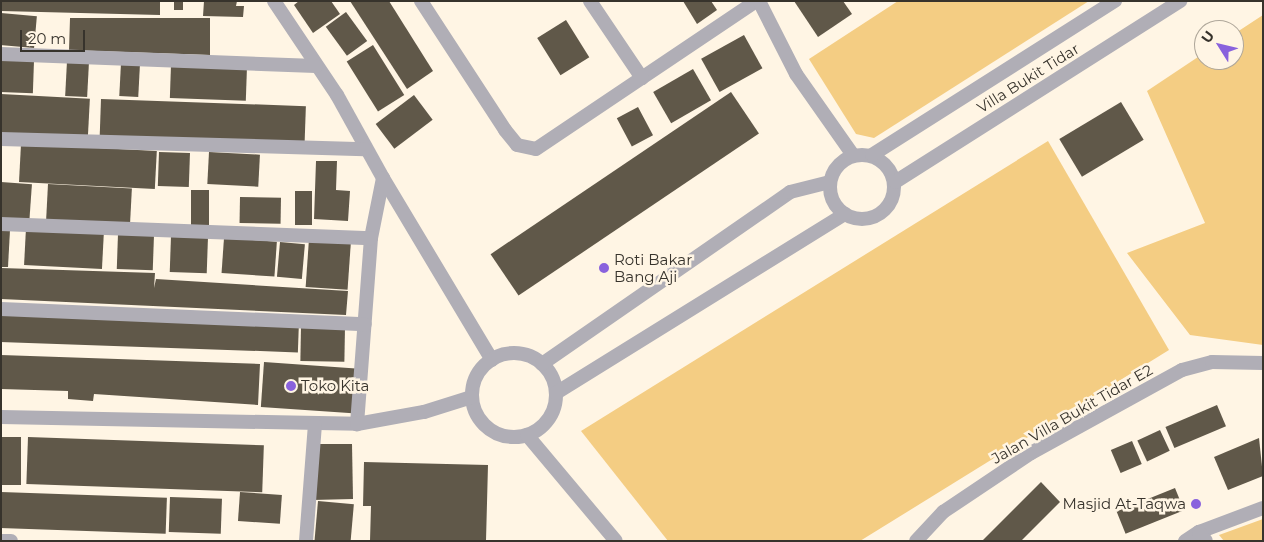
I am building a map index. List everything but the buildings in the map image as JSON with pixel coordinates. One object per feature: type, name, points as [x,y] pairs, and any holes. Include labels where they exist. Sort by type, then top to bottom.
[{"type":"street","points":[[274,1],[316,66],[492,360]]},
{"type":"street","points":[[421,1],[517,145],[536,149],[757,1],[796,74],[853,155]]},
{"type":"street","points":[[590,1],[642,78]]},
{"type":"street","name":"Villa Bukit Tidar","points":[[872,155],[1115,1]]},
{"type":"street","name":"Villa Bukit Tidar","points":[[895,182],[1180,1]]},
{"type":"street","points":[[1,54],[316,66]]},
{"type":"street","points":[[1,139],[365,149]]},
{"type":"street","points":[[853,155],[872,155],[887,165],[895,182],[893,198],[884,211],[864,219],[844,214],[832,200],[830,182],[838,165],[853,155]]},
{"type":"street","points":[[357,424],[371,238],[383,178]]},
{"type":"street","points":[[542,364],[790,192],[830,182]]},
{"type":"street","points":[[556,393],[542,364],[516,353],[492,360],[478,375],[472,397],[476,413],[488,428],[506,436],[527,435],[547,420],[556,393],[844,214]]},
{"type":"street","points":[[1,224],[371,238]]},
{"type":"street","points":[[1,309],[365,324]]},
{"type":"street","name":"Jalan Villa Bukit Tidar E2","points":[[916,541],[943,512],[1030,453],[1182,370],[1212,362],[1263,363]]},
{"type":"street","points":[[1,417],[315,425],[357,424],[424,412],[472,397]]},
{"type":"street","points":[[306,541],[315,425]]},
{"type":"street","points":[[527,435],[616,541]]},
{"type":"street","points":[[1185,541],[1203,536],[1263,508]]},
{"type":"street","points":[[1,540],[11,541]]},
{"type":"shaded area","points":[[898,1],[1089,1],[874,138],[856,134],[809,59]]},
{"type":"shaded area","points":[[1263,15],[1263,345],[1190,335],[1127,253],[1205,223],[1147,91],[1194,60],[1194,70],[1244,70],[1244,27]]},
{"type":"shaded area","points":[[1048,141],[1169,350],[860,541],[668,541],[581,431]]},
{"type":"shaded area","points":[[1263,519],[1263,541],[1224,541],[1219,535]]},
{"type":"place","name":"Roti Bakar Bang Aji","points":[[604,268]]},
{"type":"place","name":"Toko Kita","points":[[291,386]]},
{"type":"place","name":"Masjid At-Taqwa","points":[[1196,504]]}]
